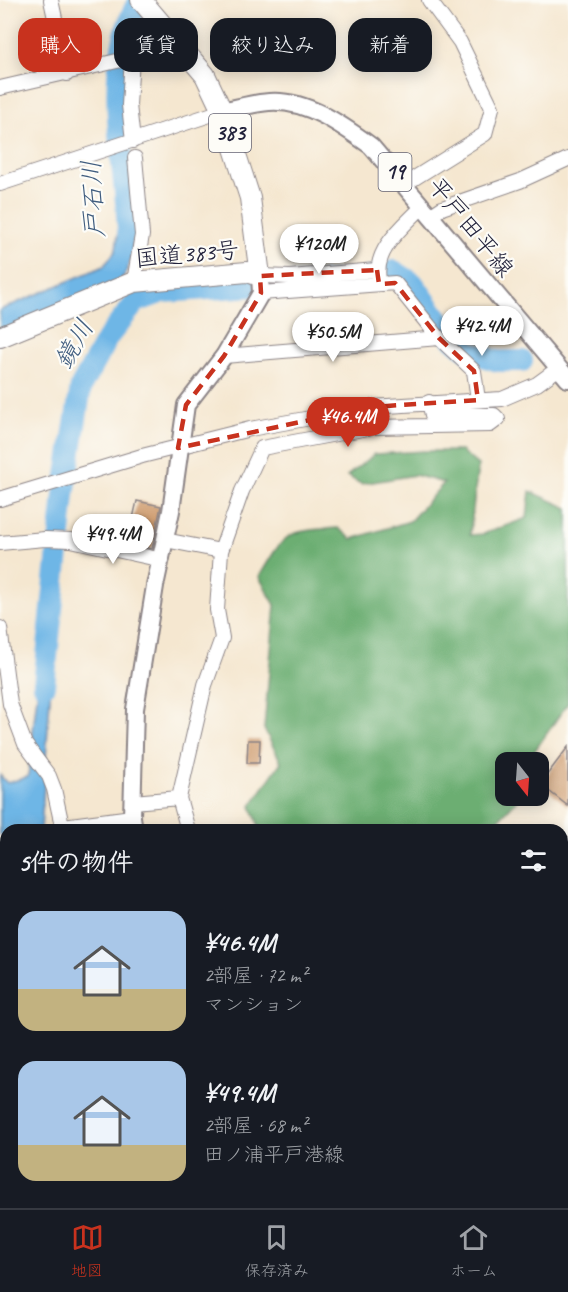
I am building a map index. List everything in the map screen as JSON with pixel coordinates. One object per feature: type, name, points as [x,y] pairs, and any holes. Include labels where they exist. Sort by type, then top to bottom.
[{"type":"highway","name":"国道383号","points":[[147,6],[158,18]]},
{"type":"highway","name":"国道383号","points":[[198,66],[205,75],[222,111],[250,198],[261,284]]},
{"type":"highway","name":"国道383号","points":[[0,337],[134,282],[247,272],[261,284]]},
{"type":"main road","name":"平戸田平線","points":[[222,111],[270,102],[299,106],[338,123],[371,146],[405,184],[519,324],[564,373]]},
{"type":"main road","points":[[133,816],[135,709],[155,586],[162,560],[186,405],[224,356],[261,284]]},
{"type":"street","points":[[51,0],[67,74]]},
{"type":"street","points":[[405,184],[485,134],[492,108],[460,42],[429,0]]},
{"type":"street","points":[[0,88],[114,63]]},
{"type":"street","points":[[131,72],[129,105],[132,141]]},
{"type":"street","points":[[0,184],[222,111]]},
{"type":"street","points":[[134,282],[142,236],[135,158]]},
{"type":"street","points":[[378,278],[388,243],[427,211],[520,181],[568,159]]},
{"type":"street","points":[[261,284],[290,277],[378,278],[394,283],[439,338],[474,371],[478,400]]},
{"type":"street","points":[[224,356],[439,338]]},
{"type":"street","points":[[0,499],[178,448],[317,416],[371,407],[502,399],[564,373]]},
{"type":"street","points":[[186,824],[179,798],[205,686],[222,638],[217,610],[221,551],[242,491],[262,448],[373,427],[490,425],[498,419],[494,415],[432,415],[429,402]]},
{"type":"street","points":[[0,543],[45,539],[71,540],[162,560]]},
{"type":"street","points":[[165,540],[221,551]]},
{"type":"street","points":[[0,628],[10,704],[25,744],[49,776],[62,824]]},
{"type":"street","points":[[86,824],[133,816],[179,798]]},
{"type":"highlighted area","points":[[377,270],[379,284],[395,283],[439,338],[474,371],[478,400],[371,407],[178,448],[186,405],[224,356],[261,293],[260,276]]},
{"type":"green space","points":[[461,451],[478,465],[470,535],[483,534],[527,518],[530,491],[568,508],[568,703],[534,752],[495,752],[495,806],[511,806],[496,824],[258,824],[251,806],[281,762],[264,729],[275,605],[259,577],[275,550],[289,536],[307,530],[338,528],[352,539],[410,521],[444,483],[415,475],[361,484],[347,476],[375,454]]},
{"type":"water","points":[[122,200],[133,203],[133,234],[132,254],[126,273],[120,281],[0,331],[0,310],[104,266],[116,250]]},
{"type":"water","points":[[53,655],[41,824],[0,824],[0,775],[7,783],[28,777],[41,658]]},
{"type":"building","points":[[137,501],[161,506],[152,549],[132,544],[136,529],[131,527]]},
{"type":"building","points":[[248,740],[260,740],[259,763],[247,763]]},
{"type":"building","points":[[568,747],[568,806],[549,791],[549,772]]},
{"type":"waterway","name":"戸石川","points":[[128,231],[118,114],[118,84],[120,55],[127,27],[139,0]]},
{"type":"waterway","name":"鏡川","points":[[44,685],[64,495],[81,386],[108,337],[136,302],[163,292],[363,279],[394,271],[413,283],[452,338],[470,352],[498,361],[522,361]]}]
